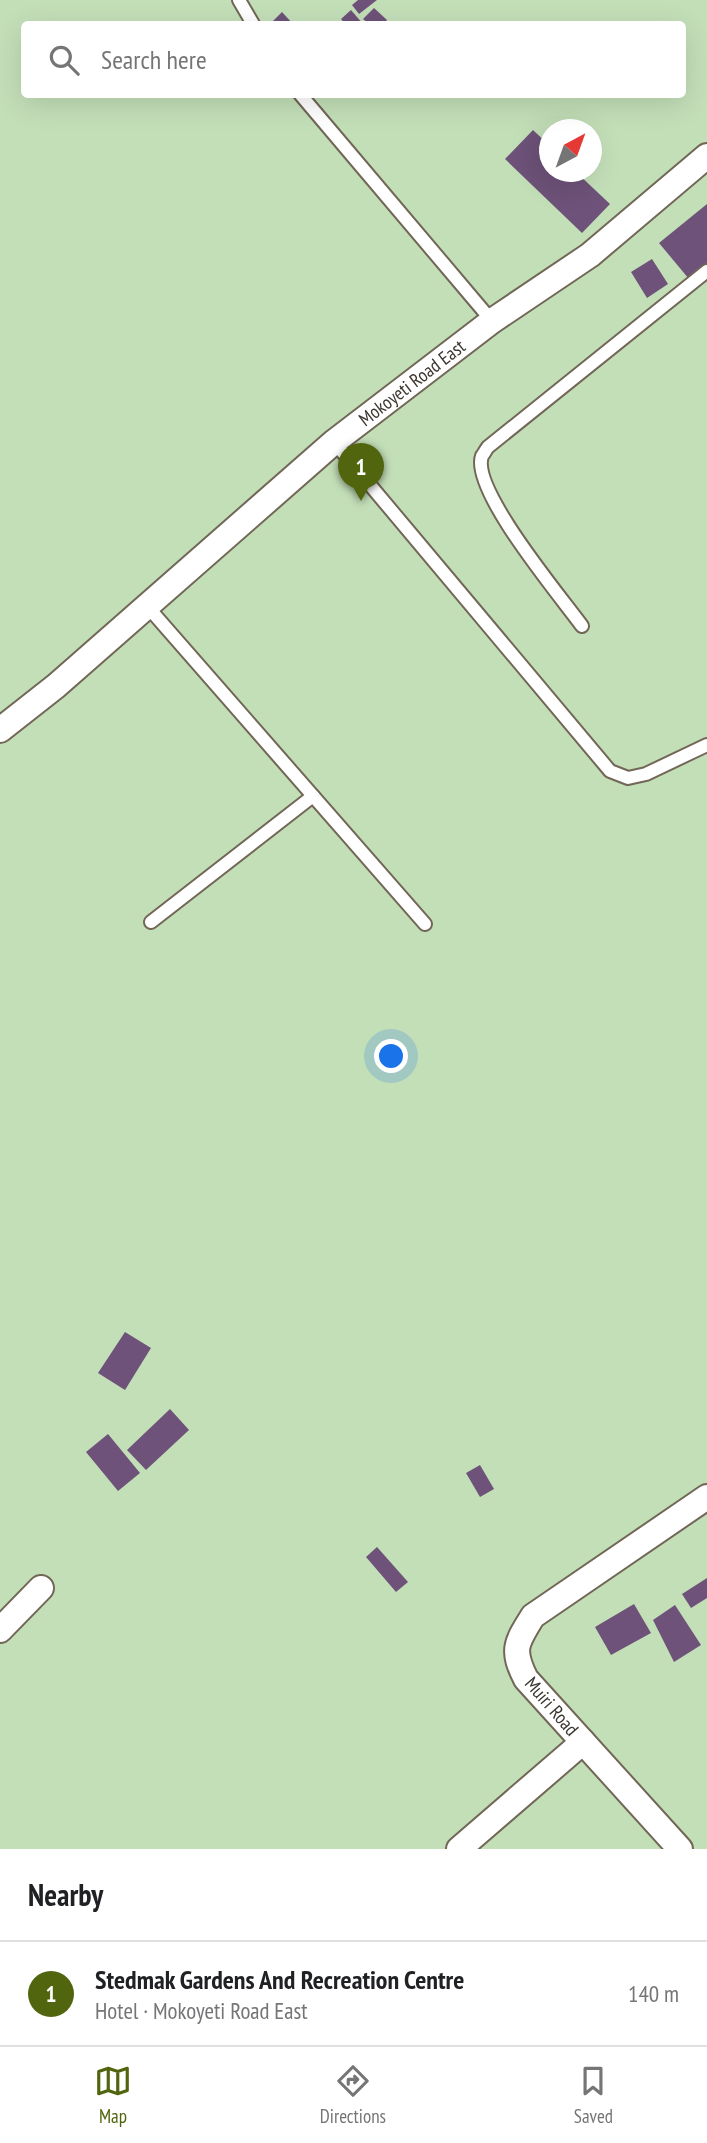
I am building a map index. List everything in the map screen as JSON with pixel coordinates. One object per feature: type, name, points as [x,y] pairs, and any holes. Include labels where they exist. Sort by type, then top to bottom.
[{"type":"street","name":"Mokoyeti Road East","points":[[0,730],[55,686],[334,442],[492,321],[590,255],[707,156]]},
{"type":"street","name":"Muiri Road","points":[[680,1849],[526,1679],[516,1660],[520,1637],[533,1616],[707,1497]]},
{"type":"street","points":[[0,1630],[41,1588]]},
{"type":"street","points":[[459,1849],[583,1742]]},
{"type":"lane","points":[[239,0],[251,21]]},
{"type":"lane","points":[[303,98],[492,321]]},
{"type":"lane","points":[[582,626],[504,520],[490,495],[481,464],[482,455],[488,447],[707,271]]},
{"type":"lane","points":[[334,442],[610,771],[628,778],[646,774],[707,745]]},
{"type":"lane","points":[[147,606],[425,924]]},
{"type":"lane","points":[[151,922],[313,796]]},
{"type":"green space","points":[[0,0],[707,0],[707,1849],[0,1849]]},
{"type":"building","points":[[358,0],[377,0],[359,14],[352,5]]},
{"type":"building","points":[[374,8],[387,20],[365,21],[363,19]]},
{"type":"building","points":[[351,10],[360,21],[343,21],[341,19]]},
{"type":"building","points":[[282,12],[290,21],[273,21]]},
{"type":"building","points":[[533,130],[539,136],[539,182],[587,182],[610,204],[582,233],[505,159]]},
{"type":"building","points":[[707,204],[707,264],[689,279],[659,243]]},
{"type":"building","points":[[652,259],[668,284],[647,298],[631,272]]},
{"type":"building","points":[[125,1332],[151,1348],[125,1390],[98,1373]]},
{"type":"building","points":[[170,1409],[189,1430],[146,1470],[127,1450]]},
{"type":"building","points":[[108,1434],[140,1473],[118,1491],[86,1452]]},
{"type":"building","points":[[480,1465],[494,1489],[480,1497],[466,1473]]},
{"type":"building","points":[[377,1547],[408,1582],[396,1592],[366,1557]]},
{"type":"building","points":[[707,1578],[707,1598],[691,1608],[682,1594]]},
{"type":"building","points":[[634,1604],[651,1633],[611,1655],[595,1627]]},
{"type":"building","points":[[675,1605],[701,1645],[674,1662],[653,1620]]},
{"type":"place","name":"Stedmak Gardens And Recreation Centre","points":[[361,501]]}]
